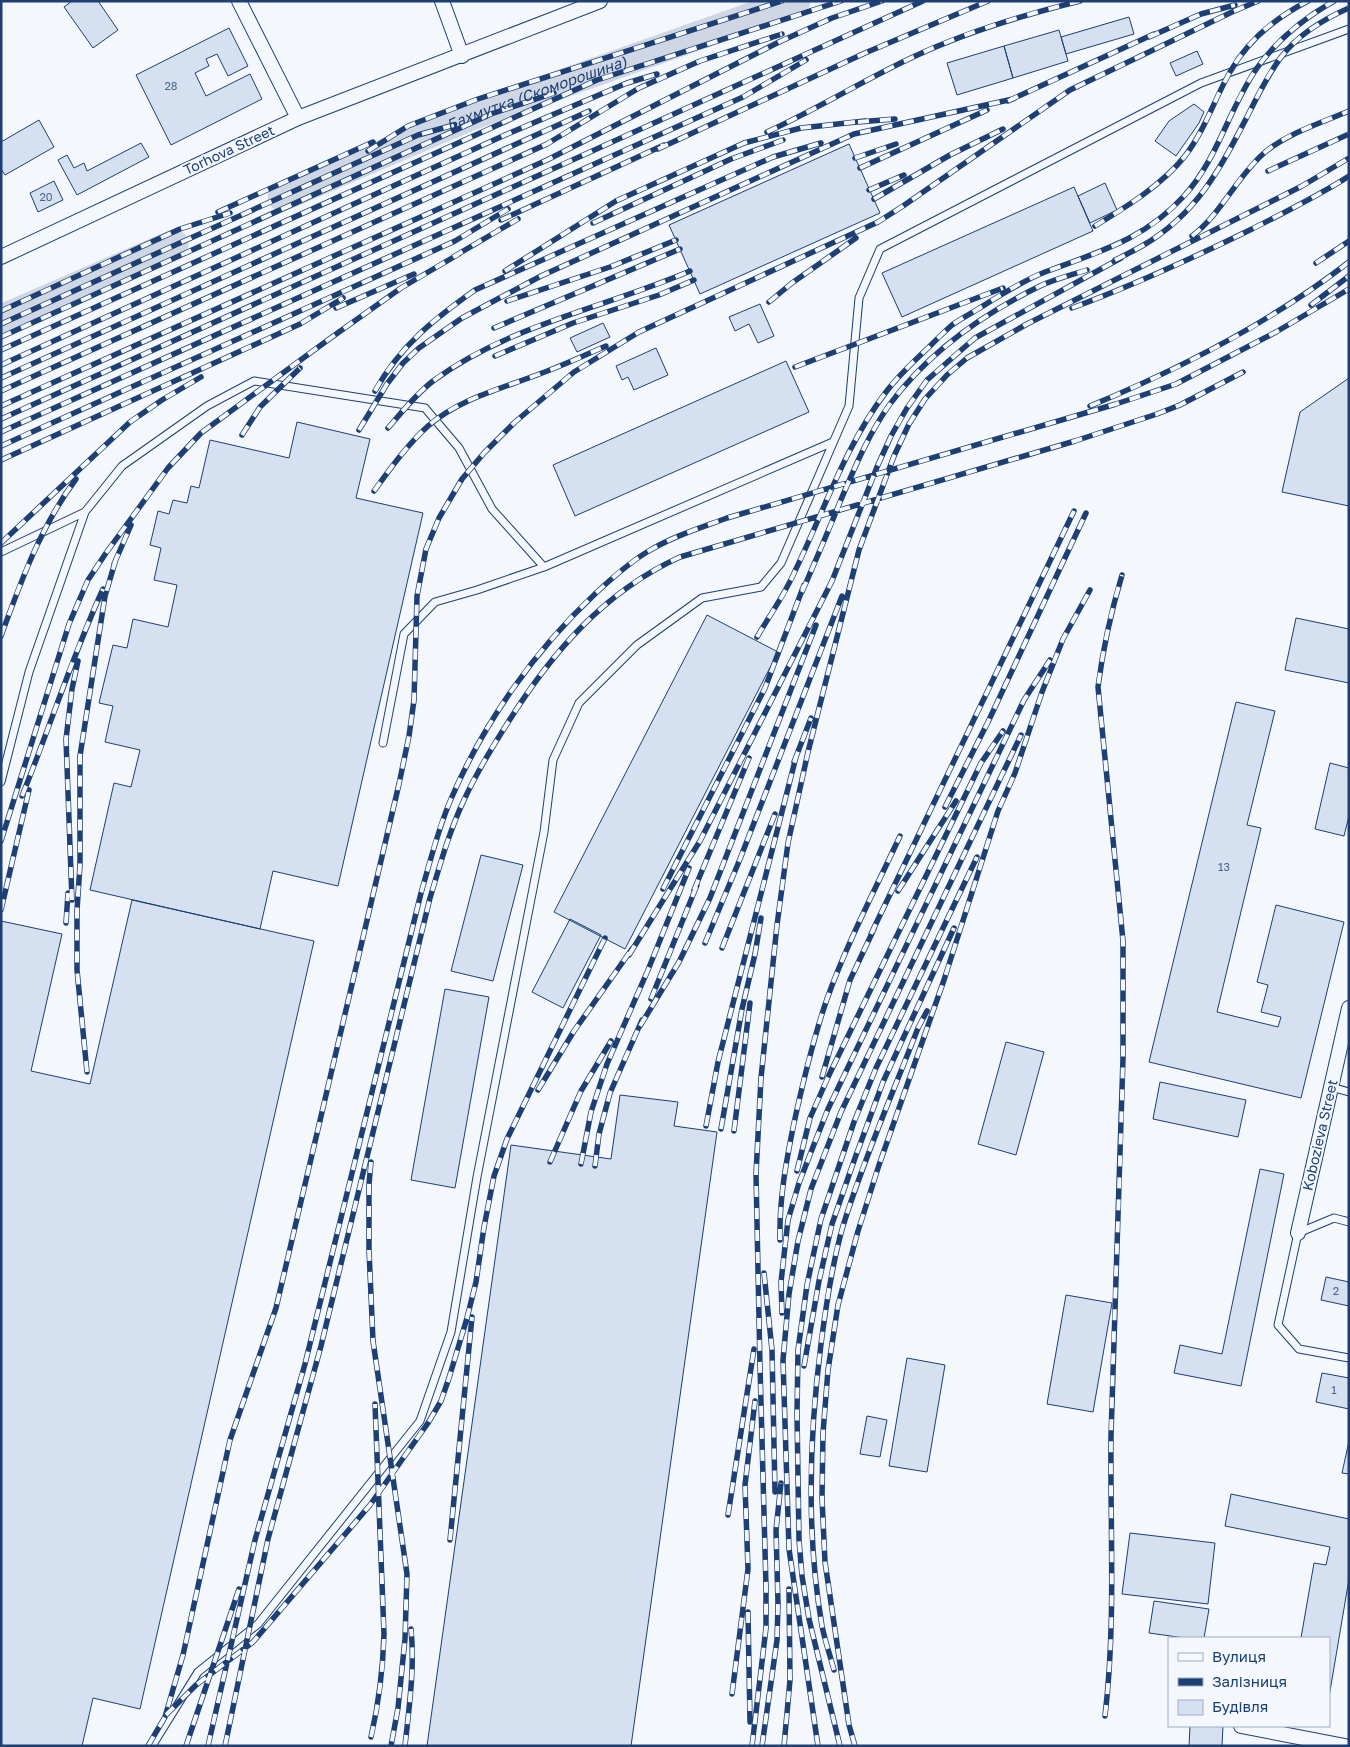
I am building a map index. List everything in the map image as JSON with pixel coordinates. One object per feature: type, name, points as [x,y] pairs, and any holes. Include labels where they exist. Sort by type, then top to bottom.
[{"type":"street","points":[[239,1],[298,118]]},
{"type":"street","points":[[442,1],[462,56]]},
{"type":"street","name":"Torhova Street","points":[[1,257],[298,118],[600,1]]},
{"type":"street","name":"Kobozieva Street","points":[[1298,1232],[1349,1008]]},
{"type":"street","points":[[1246,1727],[1340,1745]]},
{"type":"lane","points":[[152,1746],[198,1672],[258,1624],[420,1420],[451,1332],[477,1177],[544,832],[553,760],[579,703],[637,645],[702,598],[760,587],[780,563],[848,406],[859,298],[880,249],[1201,83],[1349,29]]},
{"type":"lane","points":[[1,782],[29,672],[85,512],[122,466],[207,406],[254,382],[424,408],[459,448],[492,509],[544,567]]},
{"type":"lane","points":[[383,743],[404,634],[435,602],[544,567],[833,442]]},
{"type":"lane","points":[[1,552],[85,512]]},
{"type":"lane","points":[[1331,1088],[1349,1092]]},
{"type":"lane","points":[[1349,1222],[1334,1218],[1298,1232],[1278,1324],[1299,1349],[1349,1358]]},
{"type":"building","points":[[72,1],[98,1],[118,30],[93,48],[64,7]]},
{"type":"building","points":[[1129,17],[1134,34],[1066,54],[1061,37]]},
{"type":"building","points":[[229,28],[248,66],[228,76],[217,54],[206,59],[209,66],[195,73],[206,96],[250,74],[262,99],[171,145],[136,75]]},
{"type":"building","points":[[1059,30],[1068,61],[1013,78],[1004,46]]},
{"type":"building","points":[[1004,46],[1013,78],[957,95],[947,63]]},
{"type":"building","points":[[1197,51],[1203,64],[1176,76],[1170,63]]},
{"type":"building","points":[[1194,104],[1204,112],[1199,123],[1176,156],[1155,141],[1169,121]]},
{"type":"building","points":[[39,120],[54,147],[5,175],[1,169],[1,142]]},
{"type":"building","points":[[141,143],[149,157],[77,195],[58,160],[67,155],[74,168],[84,163],[87,171]]},
{"type":"building","points":[[849,144],[880,213],[700,294],[669,225]]},
{"type":"building","points":[[54,181],[63,200],[38,212],[30,193]]},
{"type":"building","points":[[1105,183],[1117,210],[1090,223],[1078,196]]},
{"type":"building","points":[[1074,187],[1093,231],[902,317],[882,273]]},
{"type":"building","points":[[760,304],[774,336],[758,343],[749,324],[735,331],[729,317]]},
{"type":"building","points":[[603,323],[610,337],[577,352],[570,338]]},
{"type":"building","points":[[656,348],[668,375],[634,390],[628,377],[622,380],[616,366]]},
{"type":"building","points":[[786,361],[809,412],[575,516],[553,465]]},
{"type":"building","points":[[1349,378],[1349,506],[1282,492],[1300,412]]},
{"type":"building","points":[[297,422],[370,439],[356,498],[423,513],[338,886],[273,871],[260,929],[90,890],[114,783],[131,787],[140,750],[105,742],[113,706],[99,703],[113,645],[127,648],[133,619],[168,627],[177,585],[154,580],[161,548],[150,545],[158,511],[169,514],[173,500],[187,503],[191,486],[199,488],[210,440],[289,458]]},
{"type":"building","points":[[707,615],[778,652],[625,949],[554,912]]},
{"type":"building","points":[[1296,618],[1349,629],[1349,683],[1285,670]]},
{"type":"building","points":[[1236,702],[1275,711],[1247,825],[1261,828],[1217,1012],[1278,1027],[1281,1017],[1261,1012],[1268,985],[1257,982],[1276,905],[1344,922],[1301,1098],[1149,1062]]},
{"type":"building","points":[[1330,763],[1349,768],[1349,816],[1344,836],[1315,829]]},
{"type":"building","points":[[481,855],[523,865],[493,981],[451,971]]},
{"type":"building","points":[[132,900],[314,941],[140,1709],[93,1698],[82,1746],[1,1746],[1,921],[62,934],[31,1071],[90,1084]]},
{"type":"building","points":[[570,919],[601,935],[563,1008],[532,992]]},
{"type":"building","points":[[445,989],[489,997],[455,1188],[411,1180]]},
{"type":"building","points":[[1006,1042],[1044,1052],[1016,1155],[978,1144]]},
{"type":"building","points":[[1160,1082],[1246,1100],[1238,1137],[1153,1119]]},
{"type":"building","points":[[620,1095],[678,1102],[674,1126],[717,1132],[631,1746],[427,1746],[511,1145],[611,1159]]},
{"type":"building","points":[[1260,1169],[1284,1174],[1241,1386],[1174,1373],[1180,1345],[1222,1354]]},
{"type":"building","points":[[1326,1277],[1349,1282],[1349,1306],[1321,1300]]},
{"type":"building","points":[[1066,1295],[1112,1303],[1093,1412],[1047,1404]]},
{"type":"building","points":[[907,1358],[945,1365],[927,1472],[889,1466]]},
{"type":"building","points":[[1322,1373],[1349,1378],[1349,1409],[1316,1402]]},
{"type":"building","points":[[867,1416],[887,1420],[880,1457],[860,1454]]},
{"type":"building","points":[[1349,1441],[1349,1474],[1342,1473]]},
{"type":"building","points":[[1231,1494],[1349,1519],[1349,1579],[1330,1691],[1330,1637],[1301,1637],[1314,1563],[1326,1565],[1330,1547],[1225,1526]]},
{"type":"building","points":[[1130,1533],[1215,1543],[1208,1604],[1122,1594]]},
{"type":"building","points":[[1154,1601],[1209,1609],[1204,1637],[1178,1637],[1149,1633]]},
{"type":"building","points":[[1190,1727],[1223,1727],[1222,1746],[1189,1746]]},
{"type":"waterway","name":"Бахмутка (Скоморошина)","points":[[282,197],[471,116],[796,1]]},
{"type":"waterway","name":"Бахмутка (Скоморошина)","points":[[1,319],[174,244]]},
{"type":"railway","points":[[368,151],[408,126],[478,99],[782,1]]},
{"type":"railway","points":[[1,350],[597,80],[841,1]]},
{"type":"railway","points":[[1,406],[547,160],[779,42],[832,18],[882,1]]},
{"type":"railway","points":[[1,419],[923,1]]},
{"type":"railway","points":[[658,149],[865,53],[988,1]]},
{"type":"railway","points":[[767,132],[933,48],[995,25],[1080,1]]},
{"type":"railway","points":[[148,1746],[165,1717],[183,1655],[230,1440],[276,1308],[409,736],[414,700],[417,596],[426,549],[439,518],[462,479],[484,453],[515,422],[574,372],[639,332],[878,222],[1070,90],[1258,1]]},
{"type":"railway","points":[[1095,226],[1143,195],[1176,167],[1198,136],[1237,60],[1263,31],[1284,15],[1308,1]]},
{"type":"railway","points":[[757,637],[791,580],[836,479],[859,434],[896,380],[943,333],[958,321],[1028,280],[1119,243],[1153,224],[1169,211],[1196,182],[1206,166],[1247,83],[1257,68],[1273,48],[1292,30],[1334,1]]},
{"type":"railway","points":[[1149,37],[1201,14],[1235,5]]},
{"type":"railway","points":[[1115,260],[1142,246],[1161,233],[1178,220],[1192,205],[1217,172],[1272,70],[1288,48],[1312,28],[1349,8]]},
{"type":"railway","points":[[1,391],[547,144],[639,88],[700,61],[782,34]]},
{"type":"railway","points":[[1008,101],[1154,34]]},
{"type":"railway","points":[[1,432],[743,97],[806,60]]},
{"type":"railway","points":[[1,365],[505,135],[627,83],[657,74]]},
{"type":"railway","points":[[1,337],[491,114],[554,93]]},
{"type":"railway","points":[[359,430],[387,384],[403,363],[419,348],[462,318],[541,276],[854,134],[1013,99]]},
{"type":"railway","points":[[860,168],[987,110]]},
{"type":"railway","points":[[1,378],[589,111]]},
{"type":"railway","points":[[1192,236],[1212,217],[1263,154],[1282,141],[1349,111]]},
{"type":"railway","points":[[858,122],[895,119]]},
{"type":"railway","points":[[505,271],[616,201],[744,143],[801,128],[865,121]]},
{"type":"railway","points":[[1,324],[418,135],[454,125]]},
{"type":"railway","points":[[874,199],[950,155],[1003,129]]},
{"type":"railway","points":[[1268,171],[1349,134]]},
{"type":"railway","points":[[593,223],[731,159],[783,140]]},
{"type":"railway","points":[[218,212],[373,142]]},
{"type":"railway","points":[[375,391],[395,360],[419,334],[475,290],[773,157],[821,143]]},
{"type":"railway","points":[[855,158],[896,144]]},
{"type":"railway","points":[[501,220],[664,145]]},
{"type":"railway","points":[[752,1746],[766,1628],[756,1174],[761,1078],[777,925],[788,843],[808,752],[859,550],[894,456],[909,424],[925,399],[947,375],[967,358],[1027,324],[1302,186],[1349,158]]},
{"type":"railway","points":[[869,190],[904,175]]},
{"type":"railway","points":[[1072,308],[1141,281],[1208,250],[1301,204],[1349,176]]},
{"type":"railway","points":[[1,446],[455,241],[508,209]]},
{"type":"railway","points":[[1,311],[180,229],[230,213]]},
{"type":"railway","points":[[453,257],[518,219]]},
{"type":"railway","points":[[769,302],[792,283],[856,238]]},
{"type":"railway","points":[[507,301],[610,267],[676,240]]},
{"type":"railway","points":[[1316,263],[1349,241]]},
{"type":"railway","points":[[494,328],[680,249]]},
{"type":"railway","points":[[1,841],[69,624],[88,580],[168,468],[201,433],[401,288],[459,254]]},
{"type":"railway","points":[[629,955],[700,841],[832,581],[877,467],[891,436],[907,408],[927,380],[975,338],[1121,258]]},
{"type":"railway","points":[[1090,406],[1158,376],[1224,343],[1288,305],[1349,262]]},
{"type":"railway","points":[[802,592],[862,451],[882,415],[905,385],[921,368],[958,336],[998,309],[1046,284],[1087,270]]},
{"type":"railway","points":[[388,428],[415,397],[433,381],[493,345],[525,331],[690,271]]},
{"type":"railway","points":[[336,308],[414,274]]},
{"type":"railway","points":[[1311,305],[1349,276]]},
{"type":"railway","points":[[495,356],[573,323],[659,295],[694,280]]},
{"type":"railway","points":[[795,367],[1003,288]]},
{"type":"railway","points":[[208,1746],[255,1540],[305,1364],[434,846],[464,770],[495,715],[532,663],[552,638],[608,582],[640,556],[666,542],[727,518],[1116,404],[1176,384],[1276,332],[1349,289]]},
{"type":"railway","points":[[1,460],[300,324],[343,298]]},
{"type":"railway","points":[[374,491],[413,441],[441,416],[468,401],[550,370],[606,346]]},
{"type":"railway","points":[[242,435],[260,407],[300,368]]},
{"type":"railway","points":[[225,1746],[268,1539],[321,1346],[430,898],[449,836],[469,790],[501,733],[541,674],[560,650],[603,607],[652,571],[680,557],[1075,441],[1180,405],[1243,372]]},
{"type":"railway","points":[[1,543],[130,422],[201,377]]},
{"type":"railway","points":[[1,636],[24,575],[42,535],[76,479]]},
{"type":"railway","points":[[871,934],[1074,511]]},
{"type":"railway","points":[[945,807],[988,722],[1086,513]]},
{"type":"railway","points":[[114,564],[131,525]]},
{"type":"railway","points":[[87,1072],[77,970],[77,910],[80,865],[80,756],[105,596],[116,559]]},
{"type":"railway","points":[[1105,1716],[1112,1576],[1111,1436],[1123,1058],[1123,941],[1098,687],[1102,658],[1122,575]]},
{"type":"railway","points":[[663,889],[765,688],[804,585]]},
{"type":"railway","points":[[22,796],[81,640],[103,589]]},
{"type":"railway","points":[[855,1746],[849,1725],[825,1562],[822,1498],[823,1433],[828,1370],[838,1305],[858,1231],[879,1165],[944,980],[998,811],[1015,773],[1042,692],[1063,639],[1090,590]]},
{"type":"railway","points":[[705,943],[740,859],[842,596]]},
{"type":"railway","points":[[640,1026],[679,962],[710,898],[816,625]]},
{"type":"railway","points":[[782,1313],[781,1282],[788,1220],[799,1183],[828,1109],[1024,700],[1050,660]]},
{"type":"railway","points":[[72,900],[66,739],[72,689],[78,661]]},
{"type":"railway","points":[[794,762],[811,718]]},
{"type":"railway","points":[[797,1171],[810,1118],[829,1075],[981,763],[1003,731]]},
{"type":"railway","points":[[818,1746],[789,1549],[783,1360],[789,1294],[798,1241],[811,1189],[841,1112],[1021,735]]},
{"type":"railway","points":[[706,1126],[718,1062],[796,757]]},
{"type":"railway","points":[[694,890],[749,758]]},
{"type":"railway","points":[[1,910],[29,790]]},
{"type":"railway","points":[[898,891],[956,801]]},
{"type":"railway","points":[[722,948],[775,814]]},
{"type":"railway","points":[[780,1240],[782,1196],[788,1152],[817,1029],[843,958],[900,836]]},
{"type":"railway","points":[[840,1746],[809,1619],[802,1576],[799,1540],[798,1350],[807,1285],[821,1219],[854,1122],[876,1068],[977,857]]},
{"type":"railway","points":[[581,1164],[591,1112],[607,1064],[648,970],[689,868]]},
{"type":"railway","points":[[651,999],[697,885]]},
{"type":"railway","points":[[66,923],[68,893]]},
{"type":"railway","points":[[721,1129],[742,1009],[761,918]]},
{"type":"railway","points":[[804,1366],[819,1281],[832,1224],[883,1082],[954,928]]},
{"type":"railway","points":[[822,1077],[850,980],[874,929]]},
{"type":"railway","points":[[166,1715],[196,1685],[253,1642],[370,1505],[428,1423],[441,1401],[467,1318],[476,1282],[494,1176],[507,1139],[605,938]]},
{"type":"railway","points":[[538,1090],[574,1031],[632,949]]},
{"type":"railway","points":[[734,1131],[750,1003]]},
{"type":"railway","points":[[834,1670],[822,1626],[813,1556],[811,1521],[814,1415],[825,1314],[836,1255],[851,1201],[918,1028],[927,1011]]},
{"type":"railway","points":[[595,1166],[599,1134],[610,1093],[642,1020]]},
{"type":"railway","points":[[550,1162],[581,1091],[611,1041]]},
{"type":"railway","points":[[371,1162],[369,1250],[373,1341],[407,1574],[405,1639],[398,1708],[391,1746]]},
{"type":"railway","points":[[764,1273],[772,1350],[775,1492]]},
{"type":"railway","points":[[450,1540],[472,1317]]},
{"type":"railway","points":[[728,1515],[754,1349]]},
{"type":"railway","points":[[732,1694],[748,1569],[745,1485],[755,1401]]},
{"type":"railway","points":[[371,1737],[380,1686],[384,1634],[375,1404]]},
{"type":"railway","points":[[762,1746],[777,1640],[776,1530],[781,1483]]},
{"type":"railway","points":[[186,1746],[239,1589]]},
{"type":"railway","points":[[784,1746],[790,1680],[789,1589]]},
{"type":"railway","points":[[748,1612],[750,1722]]},
{"type":"railway","points":[[405,1746],[412,1673],[411,1629]]}]
